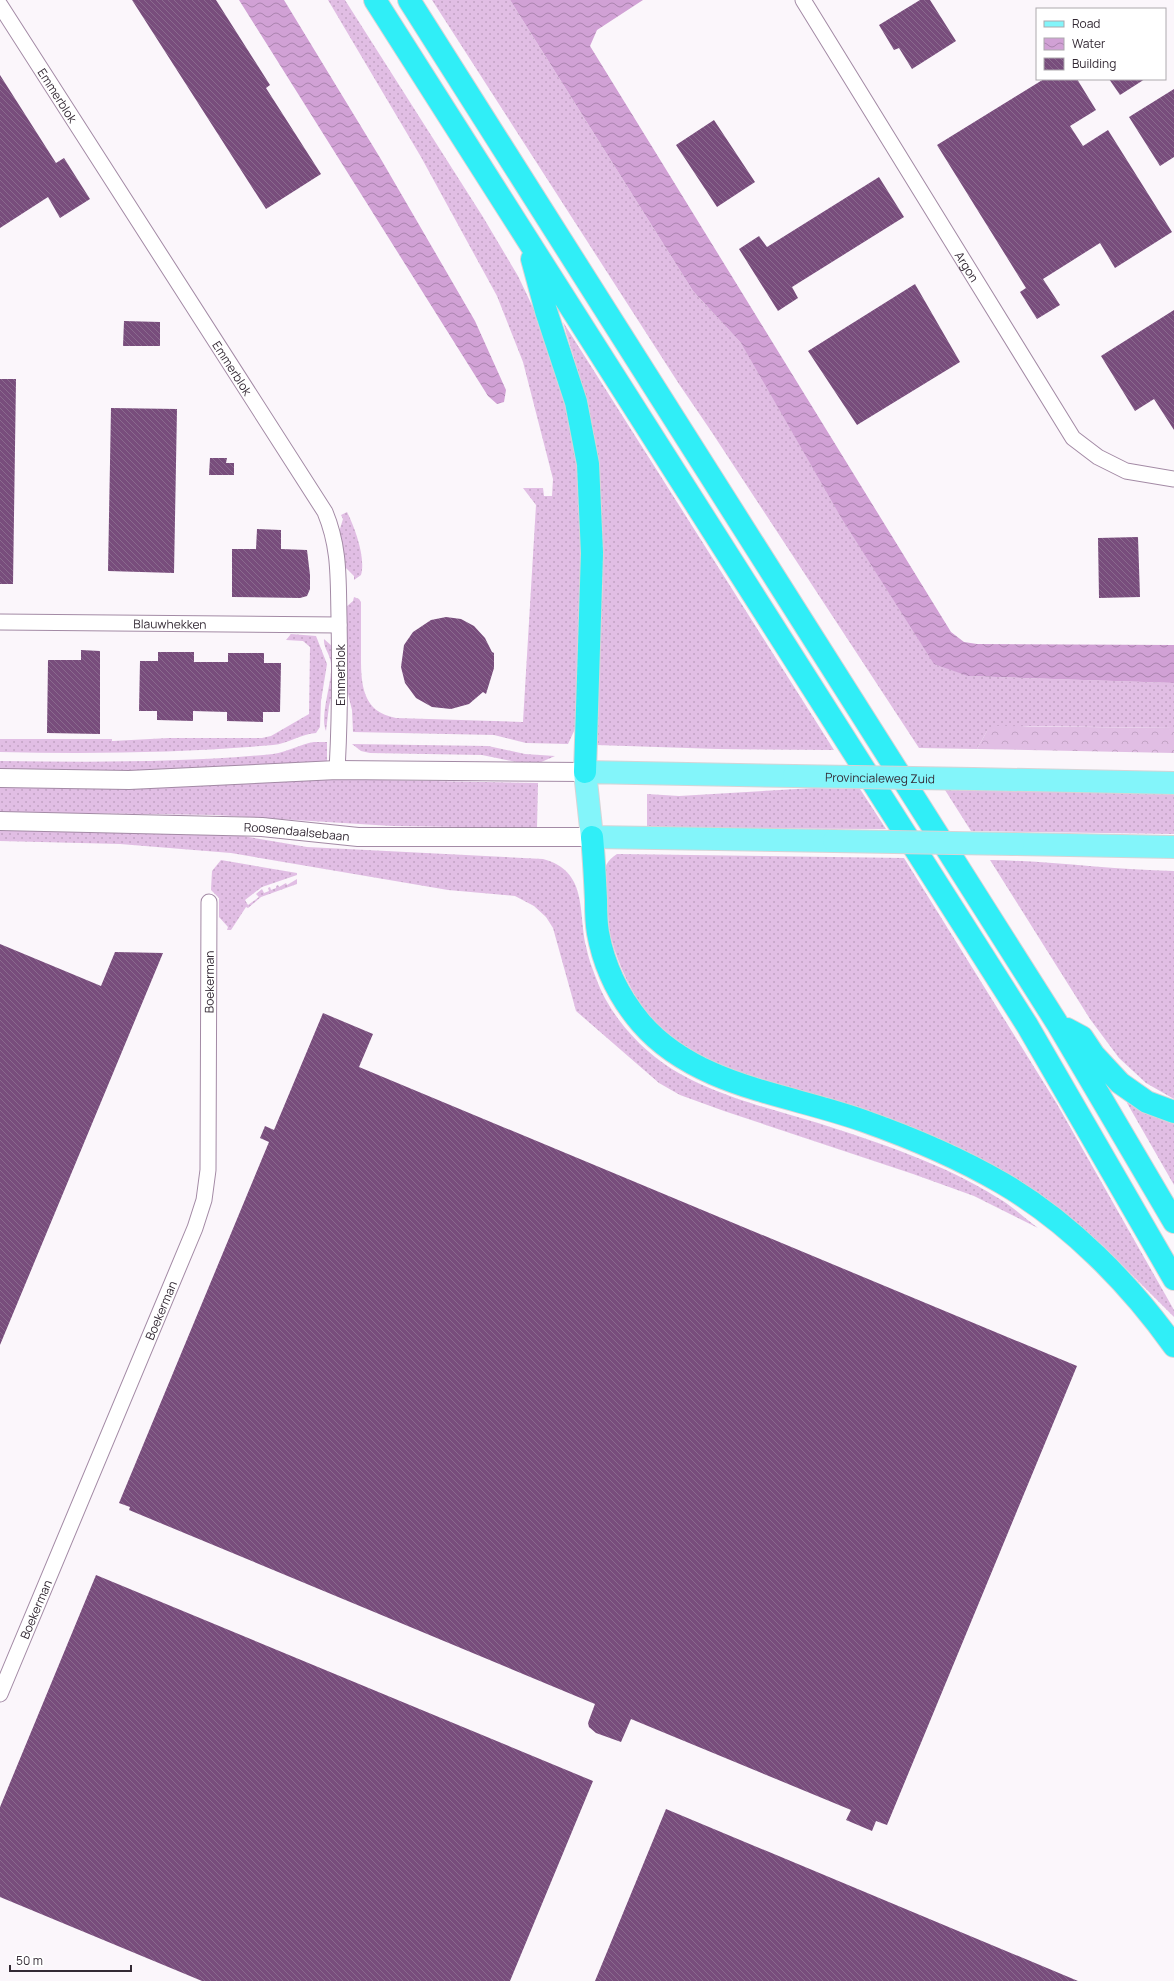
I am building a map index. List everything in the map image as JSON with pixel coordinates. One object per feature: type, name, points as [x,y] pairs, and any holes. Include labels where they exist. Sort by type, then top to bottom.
[{"type":"highway","points":[[375,0],[1027,1025],[1174,1279]]},
{"type":"highway","points":[[409,0],[1057,1023],[1174,1222]]},
{"type":"highway","points":[[527,239],[546,311],[576,402],[588,464],[592,553],[585,772]]},
{"type":"highway","points":[[592,837],[598,932],[609,971],[624,1001],[642,1024],[663,1043],[686,1060],[725,1079],[863,1120],[941,1151],[1002,1183],[1063,1226],[1104,1264],[1153,1317],[1174,1346]]},
{"type":"highway","points":[[1057,1023],[1082,1037],[1094,1055],[1120,1083],[1147,1102],[1174,1112]]},
{"type":"main road","name":"Provincialeweg Zuid","points":[[585,772],[1174,783]]},
{"type":"main road","points":[[585,772],[592,837],[1174,847]]},
{"type":"street","name":"Argon","points":[[803,0],[1074,438],[1098,458],[1126,471],[1174,479]]},
{"type":"street","name":"Emmerblok","points":[[0,5],[325,512],[336,547],[339,566],[341,671],[337,770]]},
{"type":"street","name":"Blauwhekken","points":[[0,622],[339,625]]},
{"type":"street","points":[[0,778],[129,780],[337,770],[585,772]]},
{"type":"street","name":"Roosendaalsebaan","points":[[0,821],[262,827],[358,837],[592,837]]},
{"type":"street","name":"Boekerman","points":[[0,1694],[192,1235],[204,1200],[208,1170],[209,902]]},
{"type":"green space","points":[[328,0],[345,0],[483,217],[518,276],[539,320],[565,402],[580,478],[582,529],[575,729],[568,744],[526,743],[494,735],[353,732],[352,710],[346,686],[346,607],[353,601],[354,597],[359,599],[361,602],[362,682],[369,701],[375,709],[384,715],[396,718],[523,722],[536,505],[523,488],[543,488],[544,496],[552,496],[553,479],[523,362],[497,296],[421,157]]},
{"type":"green space","points":[[432,0],[510,0],[693,291],[741,343],[968,676],[1174,683],[1174,728],[1028,726],[987,731],[977,749],[919,748],[679,384]]},
{"type":"green space","points":[[563,322],[834,750],[718,749],[596,745],[603,576],[600,479],[594,438],[580,378]]},
{"type":"green space","points":[[347,512],[359,543],[362,560],[361,575],[354,580],[354,576],[345,567],[339,532],[343,519],[341,515]]},
{"type":"green space","points":[[291,634],[316,636],[327,664],[321,701],[320,727],[316,733],[305,735],[284,743],[239,748],[102,753],[0,752],[0,739],[112,739],[112,741],[169,738],[262,738],[271,736],[309,714],[310,647],[303,641],[286,640]]},
{"type":"green space","points":[[324,639],[333,647],[334,686],[329,706],[326,731],[324,719],[331,661],[324,643]]},
{"type":"green space","points":[[997,726],[1174,728],[1174,753],[977,749],[987,731]]},
{"type":"green space","points":[[327,742],[327,762],[138,771],[0,770],[0,761],[103,762],[239,757],[284,752],[304,744]]},
{"type":"green space","points":[[352,744],[488,746],[525,754],[555,756],[539,763],[526,764],[482,755],[370,753],[361,751]]},
{"type":"green space","points":[[329,779],[538,783],[537,828],[392,826],[215,815],[0,812],[0,787]]},
{"type":"green space","points":[[814,788],[860,789],[886,829],[647,828],[647,794],[679,796]]},
{"type":"green space","points":[[945,790],[1174,793],[1174,834],[971,831]]},
{"type":"green space","points":[[0,829],[225,833],[307,847],[543,859],[557,865],[568,873],[574,883],[581,906],[588,954],[606,1001],[620,1022],[637,1041],[655,1057],[672,1069],[712,1089],[864,1138],[933,1164],[955,1174],[998,1198],[1038,1228],[974,1196],[724,1111],[680,1095],[659,1083],[576,1011],[553,928],[546,917],[534,906],[515,896],[448,890],[231,853],[120,844],[0,841]]},
{"type":"green space","points":[[617,854],[904,858],[1057,1104],[1174,1310],[1174,1317],[1102,1245],[1032,1192],[707,1062],[678,1045],[655,1023],[636,997],[621,968],[611,938],[604,874],[607,863]]},
{"type":"green space","points":[[221,860],[297,873],[297,875],[262,887],[245,900],[248,905],[259,897],[256,894],[262,889],[264,893],[269,891],[268,888],[270,887],[271,890],[276,888],[278,885],[279,887],[286,883],[287,885],[297,879],[297,884],[261,897],[248,908],[246,907],[231,930],[227,930],[228,927],[219,917],[219,898],[211,890],[212,871]]},
{"type":"green space","points":[[990,860],[1174,871],[1174,1099],[1146,1083],[1119,1058],[1090,1019]]},
{"type":"green space","points":[[1129,1100],[1174,1120],[1174,1185],[1127,1103]]},
{"type":"water","points":[[239,0],[284,0],[382,161],[475,321],[506,390],[504,402],[497,404],[488,396]]},
{"type":"water","points":[[510,0],[643,0],[597,30],[590,46],[951,632],[964,642],[977,644],[1174,645],[1174,683],[968,676],[934,664],[842,519],[741,343],[693,291]]},
{"type":"building","points":[[132,0],[216,0],[270,85],[266,88],[321,174],[266,209]]},
{"type":"building","points":[[920,0],[930,0],[956,41],[912,69],[899,48],[894,50],[879,25]]},
{"type":"building","points":[[0,75],[56,163],[64,158],[90,199],[60,218],[48,197],[0,228]]},
{"type":"building","points":[[1042,80],[1078,80],[1096,110],[1070,126],[1083,146],[1108,130],[1172,232],[1115,268],[1100,243],[1043,279],[1060,305],[1037,319],[1020,292],[1026,288],[937,145]]},
{"type":"building","points":[[1110,80],[1143,80],[1120,95]]},
{"type":"building","points":[[1174,89],[1174,157],[1160,166],[1129,117]]},
{"type":"building","points":[[714,120],[755,182],[717,207],[676,145]]},
{"type":"building","points":[[879,177],[904,217],[792,287],[798,298],[778,311],[739,249],[759,236],[767,247]]},
{"type":"building","points":[[915,284],[960,362],[857,425],[808,351]]},
{"type":"building","points":[[1174,310],[1174,430],[1154,399],[1135,411],[1101,356]]},
{"type":"building","points":[[124,321],[160,322],[160,346],[123,346]]},
{"type":"building","points":[[0,379],[16,379],[13,584],[0,584]]},
{"type":"building","points":[[111,408],[177,409],[174,573],[108,571]]},
{"type":"building","points":[[210,458],[227,458],[226,463],[234,463],[234,475],[209,475]]},
{"type":"building","points":[[257,529],[281,530],[281,549],[307,550],[310,589],[307,596],[300,598],[232,597],[232,549],[256,549]]},
{"type":"building","points":[[1138,537],[1140,597],[1099,598],[1098,538]]},
{"type":"building","points":[[446,617],[461,619],[474,626],[485,638],[492,652],[494,653],[494,668],[486,694],[483,692],[469,704],[451,709],[432,707],[416,698],[405,683],[401,667],[404,645],[413,632],[431,620]]},
{"type":"building","points":[[81,650],[100,651],[100,734],[47,733],[48,660],[81,660]]},
{"type":"building","points":[[158,652],[194,652],[194,662],[228,662],[228,653],[264,653],[264,663],[281,663],[280,712],[263,712],[263,722],[227,721],[227,712],[193,711],[193,721],[157,720],[157,711],[139,711],[140,661],[158,661]]},
{"type":"building","points":[[0,944],[101,986],[115,952],[163,953],[0,1345]]},
{"type":"building","points":[[323,1013],[373,1034],[359,1067],[1077,1366],[887,1825],[876,1821],[872,1831],[846,1820],[851,1810],[631,1719],[621,1742],[596,1733],[589,1727],[588,1723],[595,1704],[129,1510],[130,1507],[119,1503],[269,1142],[260,1138],[265,1126],[274,1130]]},
{"type":"building","points":[[96,1575],[593,1781],[510,1981],[202,1981],[0,1897],[0,1807]]},
{"type":"building","points":[[666,1809],[1078,1981],[595,1981]]}]
